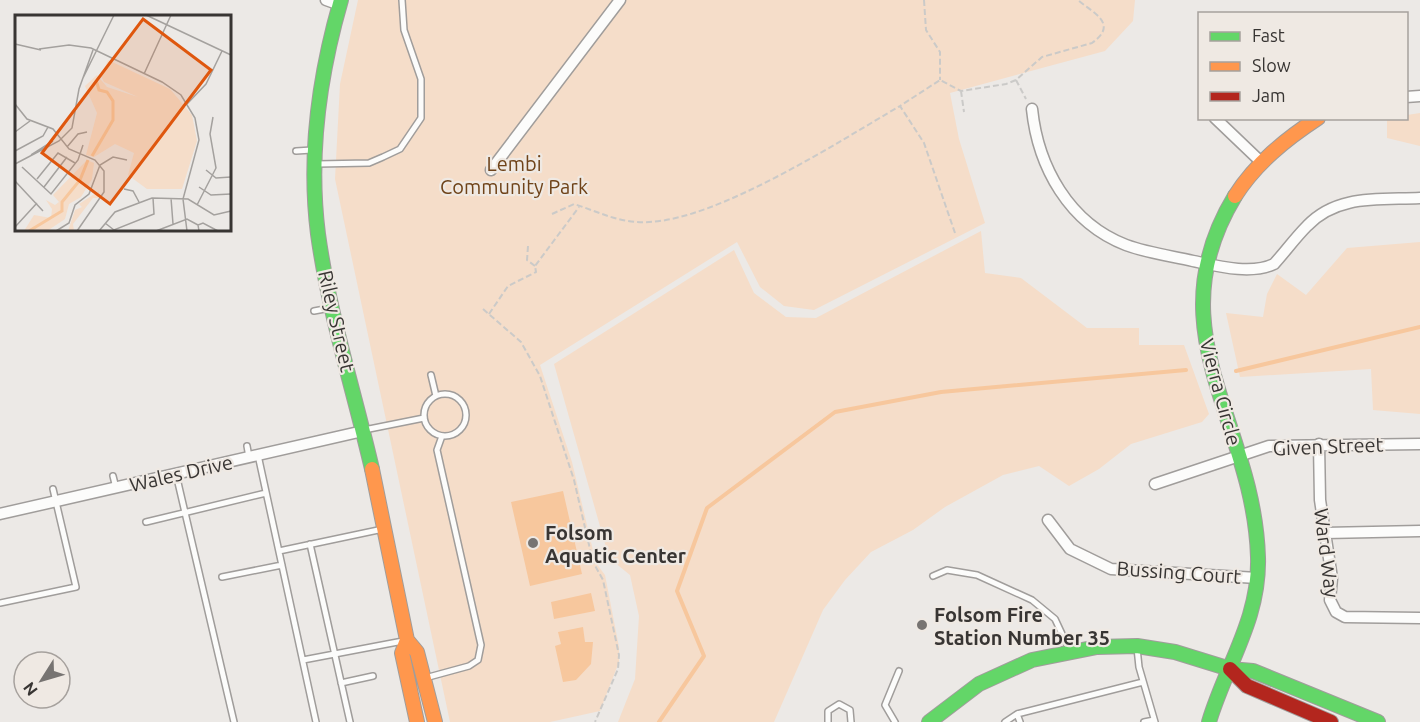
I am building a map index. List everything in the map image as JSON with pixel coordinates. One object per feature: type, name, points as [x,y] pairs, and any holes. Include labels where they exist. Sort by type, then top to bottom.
[{"type":"street","points":[[326,0],[341,2]]},
{"type":"street","points":[[491,170],[620,0]]},
{"type":"street","name":"Riley Street","points":[[341,2],[322,75],[315,157],[318,231],[408,640],[417,652],[435,722]]},
{"type":"street","points":[[1032,109],[1034,130],[1047,171],[1072,206],[1087,221],[1124,244],[1207,264],[1267,268],[1274,264],[1308,225],[1333,207],[1348,201],[1420,198]]},
{"type":"street","points":[[1217,120],[1260,161]]},
{"type":"street","name":"Vierra Circle","points":[[1209,722],[1242,644],[1257,578],[1255,524],[1238,456],[1206,349],[1202,305],[1207,264],[1211,244],[1229,204],[1260,161],[1283,140],[1315,120]]},
{"type":"street","name":"Wales Drive","points":[[0,514],[176,474],[251,452],[363,431]]},
{"type":"street","name":"Ward Way","points":[[1319,444],[1320,500],[1332,578],[1330,600],[1336,612],[1345,616],[1420,618]]},
{"type":"street","name":"Given Street","points":[[1155,484],[1269,446],[1420,444]]},
{"type":"street","name":"Bussing Court","points":[[1048,520],[1070,549],[1111,569],[1257,578]]},
{"type":"street","points":[[1325,532],[1420,531]]},
{"type":"street","name":"Riley Street","points":[[408,640],[402,653],[417,722]]},
{"type":"street","points":[[929,722],[960,696],[1002,672],[1032,660],[1097,647],[1137,646],[1175,652],[1230,669],[1253,671],[1378,722]]},
{"type":"street","points":[[1230,669],[1247,686],[1331,722]]},
{"type":"lane","points":[[296,151],[315,157],[369,163],[400,149],[421,118],[421,78],[404,30],[402,0]]},
{"type":"lane","points":[[314,312],[333,307]]},
{"type":"lane","points":[[431,375],[436,396]]},
{"type":"lane","points":[[442,394],[456,397],[461,402],[466,415],[465,422],[455,433],[441,436],[430,430],[424,418],[426,405],[436,396],[442,394]]},
{"type":"lane","points":[[363,431],[424,418]]},
{"type":"lane","points":[[423,679],[469,666],[478,660],[481,645],[437,450],[441,436]]},
{"type":"lane","points":[[251,452],[266,493],[316,722]]},
{"type":"lane","points":[[176,474],[234,722]]},
{"type":"lane","points":[[113,476],[116,488]]},
{"type":"lane","points":[[0,603],[76,587],[53,489]]},
{"type":"lane","points":[[146,522],[266,493]]},
{"type":"lane","points":[[279,552],[384,529]]},
{"type":"lane","points":[[310,544],[350,722]]},
{"type":"lane","points":[[222,577],[282,565]]},
{"type":"lane","points":[[933,576],[947,570],[977,574],[1032,600],[1055,619],[1070,651]]},
{"type":"lane","points":[[303,660],[408,640]]},
{"type":"lane","points":[[1137,646],[1143,682],[1155,721],[1144,722]]},
{"type":"lane","points":[[895,722],[885,705],[899,671]]},
{"type":"lane","points":[[341,683],[373,676]]},
{"type":"lane","points":[[1005,722],[1017,714],[1143,682]]},
{"type":"lane","points":[[828,722],[828,711],[839,704],[850,710],[851,722]]},
{"type":"lane","points":[[1017,714],[1020,722]]},
{"type":"path","points":[[924,0],[926,30],[940,52],[940,80]]},
{"type":"path","points":[[940,80],[961,92],[1016,80],[1042,57],[1092,43],[1098,39],[1104,24],[1101,17],[1078,0]]},
{"type":"path","points":[[552,214],[566,206],[579,206],[606,218],[649,222],[689,214],[729,199],[774,176],[900,106],[940,80]]},
{"type":"path","points":[[1016,80],[1032,109]]},
{"type":"path","points":[[961,92],[964,112]]},
{"type":"path","points":[[900,106],[924,143],[955,232]]},
{"type":"path","points":[[489,314],[508,286],[533,275],[535,266],[579,206]]},
{"type":"path","points":[[528,246],[526,260],[535,266]]},
{"type":"path","points":[[483,309],[521,342],[540,376],[574,480],[593,562],[603,580],[619,655],[618,669],[595,722]]},
{"type":"green space","name":"Lembi Community Park","points":[[358,0],[1135,0],[1133,21],[1105,51],[950,93],[959,139],[985,223],[814,310],[784,306],[760,287],[737,242],[540,365],[572,462],[596,563],[605,575],[619,647],[619,662],[600,711],[550,722],[450,722],[335,179],[340,84]]},
{"type":"green space","points":[[1420,113],[1420,146],[1387,138],[1387,120],[1408,120],[1408,115]]},
{"type":"green space","points":[[981,231],[985,273],[1021,278],[1087,328],[1139,328],[1139,345],[1184,345],[1209,414],[1202,422],[1131,444],[1099,469],[1069,486],[1039,466],[1003,475],[945,507],[913,530],[871,552],[845,580],[823,610],[774,722],[618,722],[635,679],[639,616],[630,575],[609,558],[554,364],[734,250],[754,293],[786,317],[816,318]]},
{"type":"green space","points":[[1420,242],[1420,414],[1373,410],[1371,369],[1240,377],[1226,313],[1263,317],[1267,294],[1277,274],[1306,295],[1347,248]]},
{"type":"shaded area","points":[[563,491],[582,574],[530,586],[511,502]]},
{"type":"shaded area","points":[[591,593],[595,611],[554,619],[551,602]]},
{"type":"shaded area","points":[[583,627],[585,642],[593,642],[591,664],[576,680],[563,682],[555,646],[561,644],[558,632]]},
{"type":"waterway","points":[[1236,371],[1420,327]]},
{"type":"waterway","points":[[659,722],[704,656],[677,591],[707,508],[835,412],[941,392],[1186,370]]},
{"type":"traffic: fast","points":[[341,0],[321,87],[315,145],[315,204],[329,294],[372,469]]},
{"type":"traffic: fast","points":[[1209,722],[1248,621],[1257,580],[1258,557],[1252,508],[1241,462],[1214,376],[1205,334],[1203,290],[1212,245],[1235,196]]},
{"type":"traffic: fast","points":[[929,722],[979,684],[1032,660],[1097,647],[1137,646],[1175,652],[1230,669],[1253,671],[1378,722]]},
{"type":"traffic: slow","points":[[1235,196],[1272,152],[1315,120]]},
{"type":"traffic: slow","points":[[372,469],[407,640],[417,652],[435,722]]},
{"type":"traffic: slow","points":[[407,640],[402,653],[417,722]]},
{"type":"traffic: jam","points":[[1230,669],[1247,686],[1331,722]]},
{"type":"place","name":"Folsom Aquatic Center","points":[[533,543]]},
{"type":"place","name":"Folsom Fire Station Number 35","points":[[922,625]]}]
